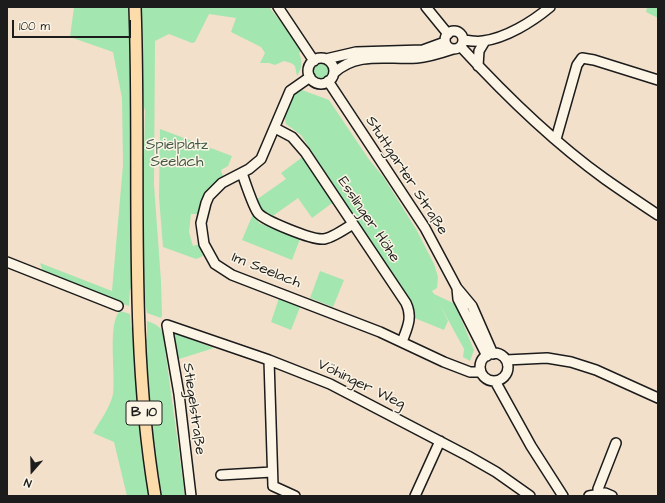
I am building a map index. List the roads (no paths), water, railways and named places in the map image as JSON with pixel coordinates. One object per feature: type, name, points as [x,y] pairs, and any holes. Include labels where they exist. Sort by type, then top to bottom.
[{"type":"main road","name":"B 10","points":[[135,7],[138,330],[144,411],[155,496]]},
{"type":"street","points":[[426,7],[446,38],[448,47],[459,46]]},
{"type":"street","points":[[459,46],[462,34],[453,31],[446,38],[423,50],[356,52],[326,59],[321,58],[314,60],[309,66],[308,70],[310,77],[316,83],[325,83],[346,63],[376,58],[417,58],[434,55],[519,28],[533,20],[550,7]]},
{"type":"street","points":[[278,8],[314,60]]},
{"type":"street","points":[[478,66],[479,51],[485,40]]},
{"type":"street","points":[[459,46],[497,87],[556,139],[604,178],[658,215]]},
{"type":"street","points":[[556,139],[577,65],[582,58],[658,80]]},
{"type":"street","points":[[326,59],[331,64],[331,77]]},
{"type":"street","name":"Im Seelach","points":[[310,77],[290,91],[261,159],[242,173],[222,183],[209,196],[204,207],[201,223],[204,244],[215,264],[232,275],[374,330],[463,370],[470,372],[481,372]]},
{"type":"street","name":"Stuttgarter Straße","points":[[331,77],[425,228],[457,288],[472,306],[490,355]]},
{"type":"street","name":"Esslinger Höhe","points":[[275,128],[292,136],[297,142],[406,303],[410,312],[408,328],[402,342]]},
{"type":"street","points":[[242,173],[258,212],[269,221],[305,235],[322,239],[329,237],[353,224]]},
{"type":"street","points":[[7,262],[118,306]]},
{"type":"street","name":"Vöhinger Weg","points":[[167,325],[269,360],[330,384],[496,472],[530,496]]},
{"type":"street","name":"Stiegelstraße","points":[[167,325],[179,394],[191,496]]},
{"type":"street","points":[[490,355],[500,355],[507,363],[507,373],[498,380],[488,380],[481,372],[482,361],[490,355]]},
{"type":"street","points":[[507,363],[547,358],[571,362],[596,370],[658,398]]},
{"type":"street","points":[[269,360],[273,486],[295,496]]},
{"type":"street","points":[[498,380],[507,401],[531,446],[563,496]]},
{"type":"street","points":[[415,496],[440,441]]},
{"type":"street","points":[[594,495],[598,489],[616,443]]},
{"type":"street","points":[[221,475],[272,472]]},
{"type":"street","points":[[594,495],[605,493],[612,496]]},
{"type":"park label","name":"Spielplatz Seelach","points":[[177,154]]}]
